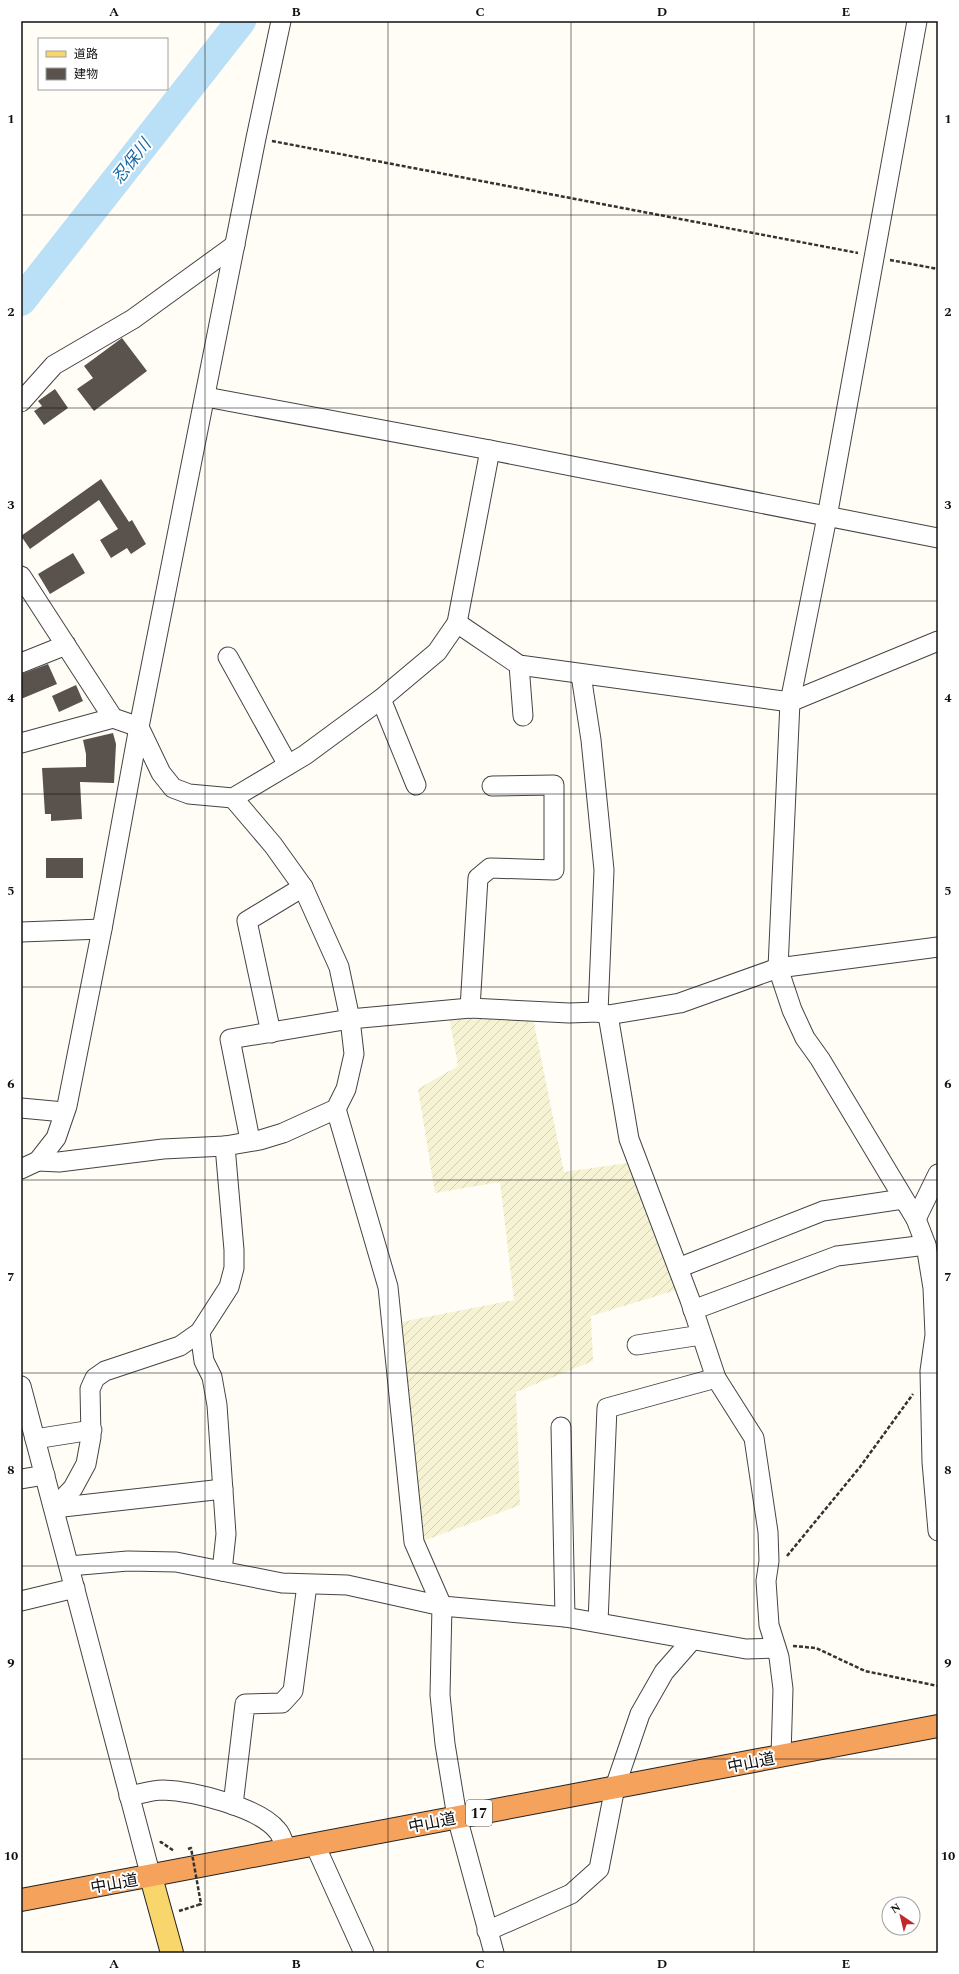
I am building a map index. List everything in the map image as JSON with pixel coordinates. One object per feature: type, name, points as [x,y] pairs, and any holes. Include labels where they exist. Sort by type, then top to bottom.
[{"type":"highway","name":"中山道","points":[[21,1900],[938,1726]]},
{"type":"main road","points":[[151,1876],[172,1953]]},
{"type":"street","points":[[21,1169],[38,1161],[56,1138],[64,1112],[102,930],[138,727],[206,397],[256,138],[281,21]]},
{"type":"street","points":[[917,21],[827,517],[790,702],[778,968],[792,1010],[805,1038],[820,1059],[916,1219],[926,1245],[933,1288],[935,1335],[930,1371],[932,1462],[938,1531]]},
{"type":"street","points":[[21,402],[54,365],[132,319],[235,245]]},
{"type":"street","points":[[206,397],[490,450],[938,538]]},
{"type":"street","points":[[21,743],[113,718],[138,727],[161,773],[173,788],[189,794],[233,798],[305,755],[381,698],[437,652],[457,624],[490,450]]},
{"type":"street","points":[[21,576],[113,718]]},
{"type":"street","points":[[457,624],[519,665],[582,675],[790,702],[938,641]]},
{"type":"street","points":[[21,663],[66,645]]},
{"type":"street","points":[[228,657],[288,765]]},
{"type":"street","points":[[519,665],[523,716]]},
{"type":"street","points":[[582,675],[591,740],[604,870],[603,1014],[629,1139],[678,1268],[716,1378],[754,1438],[768,1532],[769,1561],[766,1581],[769,1625],[776,1648],[783,1689],[781,1756]]},
{"type":"street","points":[[381,698],[416,785]]},
{"type":"street","points":[[470,1008],[478,878],[490,868],[554,870],[554,785],[492,786]]},
{"type":"street","points":[[38,1161],[59,1162],[163,1149],[225,1146],[250,1140],[260,1140],[283,1133],[336,1109],[346,1089],[354,1054],[350,1019],[339,967],[303,887],[273,845],[233,798]]},
{"type":"street","points":[[271,1033],[247,921],[303,887]]},
{"type":"street","points":[[21,932],[102,930]]},
{"type":"street","points":[[250,1140],[230,1039],[350,1019],[470,1008],[603,1014],[680,1003],[778,968],[938,947]]},
{"type":"street","points":[[21,1108],[64,1112]]},
{"type":"street","points":[[336,1109],[388,1287],[414,1542],[442,1606],[440,1695],[445,1744],[457,1817],[494,1953]]},
{"type":"street","points":[[54,1508],[73,1488],[86,1464],[92,1430],[90,1389],[95,1378],[105,1371],[180,1346],[200,1332],[229,1287],[234,1268],[234,1250],[225,1146]]},
{"type":"street","points":[[916,1219],[938,1174]]},
{"type":"street","points":[[678,1268],[823,1212],[904,1199]]},
{"type":"street","points":[[693,1310],[837,1256],[926,1245]]},
{"type":"street","points":[[200,1332],[204,1361],[212,1377],[217,1405],[226,1534],[222,1571]]},
{"type":"street","points":[[637,1345],[701,1335]]},
{"type":"street","points":[[598,1622],[606,1408],[716,1378]]},
{"type":"street","points":[[21,1386],[76,1588],[151,1876]]},
{"type":"street","points":[[561,1427],[565,1617]]},
{"type":"street","points":[[35,1439],[92,1430]]},
{"type":"street","points":[[21,1478],[45,1475]]},
{"type":"street","points":[[54,1508],[223,1489]]},
{"type":"street","points":[[69,1566],[128,1561],[176,1562],[282,1583],[307,1585],[347,1585],[442,1606],[565,1617],[746,1649],[776,1648]]},
{"type":"street","points":[[233,1805],[245,1704],[282,1703],[293,1691],[307,1585]]},
{"type":"street","points":[[21,1601],[76,1588]]},
{"type":"street","points":[[487,1931],[571,1894],[599,1869],[615,1787],[640,1714],[664,1672],[692,1640]]},
{"type":"street","points":[[129,1796],[161,1790],[179,1792],[233,1805],[262,1817],[278,1831],[286,1850]]},
{"type":"street","points":[[314,1845],[364,1953]]},
{"type":"path","points":[[256,138],[938,269]]},
{"type":"path","points":[[786,1557],[860,1467],[930,1371]]},
{"type":"path","points":[[776,1648],[790,1646],[816,1648],[865,1671],[938,1686]]},
{"type":"path","points":[[163,1843],[174,1851],[191,1848],[202,1904],[173,1913]]},
{"type":"shaded area","points":[[448,1011],[532,1013],[564,1172],[635,1162],[683,1288],[591,1316],[593,1361],[516,1392],[520,1505],[418,1543],[396,1323],[514,1300],[500,1182],[435,1193],[418,1089],[458,1066]]},
{"type":"building","points":[[122,338],[147,371],[94,411],[77,389],[93,378],[84,366]]},
{"type":"building","points":[[55,389],[68,408],[44,425],[34,411],[42,406],[38,401]]},
{"type":"building","points":[[101,479],[129,522],[132,520],[146,544],[131,554],[127,548],[111,558],[100,540],[118,529],[99,500],[30,549],[21,536]]},
{"type":"building","points":[[73,553],[85,573],[50,594],[38,574]]},
{"type":"building","points":[[48,664],[57,684],[21,699],[21,674]]},
{"type":"building","points":[[76,685],[83,701],[59,712],[52,696]]},
{"type":"building","points":[[113,733],[116,744],[114,783],[80,782],[82,819],[51,821],[51,814],[45,814],[42,768],[86,767],[86,754],[83,740]]},
{"type":"building","points":[[46,858],[83,858],[83,878],[46,878]]},
{"type":"waterway","name":"忍保川","points":[[21,301],[241,21]]}]
